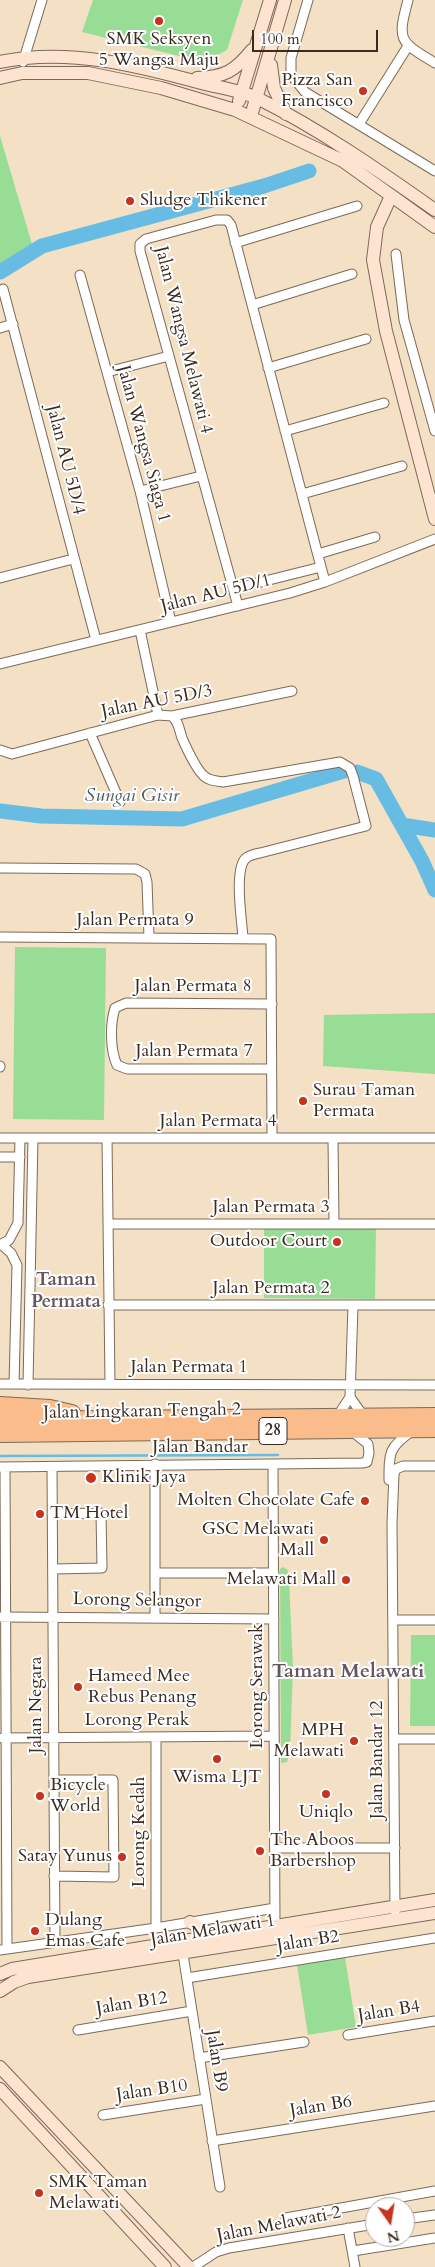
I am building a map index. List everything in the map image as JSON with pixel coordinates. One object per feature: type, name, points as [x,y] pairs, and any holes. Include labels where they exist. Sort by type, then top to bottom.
[{"type":"highway","points":[[0,1405],[50,1408],[99,1419]]},
{"type":"highway","name":"Jalan Lingkaran Tengah 2","points":[[0,1420],[435,1416]]},
{"type":"highway","name":"Jalan Lingkaran Tengah 2","points":[[0,1434],[435,1429]]},
{"type":"main road","points":[[236,110],[270,0]]},
{"type":"main road","points":[[251,116],[285,0]]},
{"type":"main road","points":[[182,78],[221,76],[234,70],[257,44]]},
{"type":"main road","points":[[270,52],[272,83],[286,114]]},
{"type":"main road","points":[[0,62],[24,57],[103,60],[257,98],[346,148],[435,210]]},
{"type":"main road","points":[[0,78],[22,73],[88,73],[120,78],[236,110],[343,160],[435,227]]},
{"type":"main road","points":[[391,196],[377,227],[373,260],[386,331],[435,519]]},
{"type":"main road","name":"Jalan Melawati 1","points":[[0,1991],[14,1982],[28,1977],[276,1939],[395,1913],[435,1900]]},
{"type":"main road","name":"Jalan Melawati 1","points":[[0,1974],[12,1969],[275,1925],[395,1913],[435,1913]]},
{"type":"main road","points":[[190,1922],[213,1935]]},
{"type":"main road","points":[[0,2067],[191,2267]]},
{"type":"main road","points":[[0,2089],[165,2267]]},
{"type":"street","points":[[22,73],[24,57],[42,0]]},
{"type":"street","points":[[308,0],[291,58],[291,75],[305,92],[435,171]]},
{"type":"street","points":[[408,0],[401,28],[408,46],[435,63]]},
{"type":"street","points":[[359,124],[408,46]]},
{"type":"street","points":[[235,243],[357,206]]},
{"type":"street","name":"Jalan Wangsa Melawati 4","points":[[238,606],[140,251],[140,244],[146,239],[216,220],[227,220],[231,225],[325,582]]},
{"type":"street","points":[[396,254],[404,320],[435,430]]},
{"type":"street","points":[[252,305],[352,274]]},
{"type":"street","name":"Jalan Wangsa Siaga 1","points":[[80,275],[140,491],[171,622]]},
{"type":"street","name":"Jalan AU 5D/4","points":[[3,289],[96,640]]},
{"type":"street","points":[[0,328],[13,324]]},
{"type":"street","points":[[268,368],[366,340]]},
{"type":"street","points":[[107,372],[169,356]]},
{"type":"street","points":[[285,431],[384,403]]},
{"type":"street","points":[[302,494],[402,466]]},
{"type":"street","points":[[140,491],[201,476]]},
{"type":"street","points":[[318,554],[375,537]]},
{"type":"street","name":"Jalan AU 5D/1","points":[[0,664],[238,606],[325,582],[435,539]]},
{"type":"street","points":[[0,578],[73,559]]},
{"type":"street","points":[[233,588],[321,567]]},
{"type":"street","points":[[140,630],[158,715]]},
{"type":"street","name":"Jalan AU 5D/3","points":[[0,750],[12,754],[158,715],[172,716],[292,691]]},
{"type":"street","points":[[172,716],[176,720],[185,743],[200,771],[204,777],[212,781],[223,782],[332,762],[345,763],[353,776],[366,826],[260,852],[245,860],[240,868],[239,879],[243,938]]},
{"type":"street","points":[[90,733],[120,802]]},
{"type":"street","points":[[0,868],[136,869],[145,874],[147,882],[149,937]]},
{"type":"street","name":"Jalan Permata 9","points":[[0,937],[271,939],[272,1004]]},
{"type":"street","name":"Jalan Permata 8","points":[[117,1065],[113,1056],[112,1016],[115,1008],[126,1003],[272,1004]]},
{"type":"street","points":[[272,1004],[272,1138]]},
{"type":"street","name":"Jalan Permata 7","points":[[117,1065],[127,1069],[272,1068]]},
{"type":"street","name":"Jalan Permata 4","points":[[0,1138],[435,1138]]},
{"type":"street","points":[[14,1384],[17,1265],[12,1253],[1,1245],[9,1240],[18,1223],[20,1138]]},
{"type":"street","points":[[28,1385],[33,1138]]},
{"type":"street","points":[[107,1138],[110,1384]]},
{"type":"street","points":[[333,1139],[334,1224]]},
{"type":"street","points":[[0,1157],[20,1157]]},
{"type":"street","name":"Jalan Permata 3","points":[[108,1224],[435,1224]]},
{"type":"street","name":"Jalan Permata 2","points":[[108,1305],[435,1305]]},
{"type":"street","points":[[337,1417],[350,1397],[353,1306]]},
{"type":"street","name":"Jalan Permata 1","points":[[0,1384],[435,1385]]},
{"type":"street","points":[[350,1397],[364,1416]]},
{"type":"street","points":[[392,1523],[389,1505],[389,1461],[394,1444],[414,1429]]},
{"type":"street","name":"Jalan Bandar","points":[[2,1467],[156,1464],[362,1464],[366,1462],[370,1452],[368,1444],[351,1430]]},
{"type":"street","points":[[392,1452],[400,1467]]},
{"type":"street","points":[[155,1617],[156,1464]]},
{"type":"street","name":"Lorong Serawak","points":[[273,1464],[276,1939]]},
{"type":"street","points":[[392,1523],[394,1474],[400,1467],[435,1466]]},
{"type":"street","points":[[2,1467],[3,1950],[156,1928],[275,1908]]},
{"type":"street","name":"Jalan Negara","points":[[52,1467],[55,1942]]},
{"type":"street","points":[[52,1514],[101,1513],[102,1559],[102,1568],[53,1569]]},
{"type":"street","name":"Jalan Bandar 12","points":[[392,1523],[395,1913]]},
{"type":"street","points":[[155,1573],[274,1573]]},
{"type":"street","name":"Lorong Selangor","points":[[3,1617],[274,1618]]},
{"type":"street","points":[[393,1620],[435,1620]]},
{"type":"street","name":"Lorong Perak","points":[[3,1738],[274,1736]]},
{"type":"street","name":"Lorong Kedah","points":[[156,1737],[156,1928]]},
{"type":"street","points":[[394,1739],[435,1739]]},
{"type":"street","points":[[54,1780],[113,1780],[114,1877],[54,1876]]},
{"type":"street","points":[[276,1848],[394,1848]]},
{"type":"street","name":"Jalan B2","points":[[187,1978],[435,1938]]},
{"type":"street","name":"Jalan B9","points":[[181,1940],[220,2187]]},
{"type":"street","name":"Jalan B12","points":[[78,2030],[192,2011]]},
{"type":"street","name":"Jalan B4","points":[[348,2035],[435,2021]]},
{"type":"street","points":[[200,2058],[304,2042]]},
{"type":"street","name":"Jalan B10","points":[[103,2114],[206,2100]]},
{"type":"street","name":"Jalan B6","points":[[212,2141],[435,2106]]},
{"type":"street","points":[[286,2218],[435,2192]]},
{"type":"street","points":[[415,2218],[435,2215]]},
{"type":"street","name":"Jalan Melawati 2","points":[[191,2267],[216,2252],[229,2248],[365,2225]]},
{"type":"street","points":[[348,2228],[355,2267]]},
{"type":"street","points":[[352,2251],[435,2238]]},
{"type":"green space","name":"SMK Seksyen 5 Wangsa Maju","points":[[93,0],[243,0],[227,50],[214,57],[199,61],[82,32]]},
{"type":"green space","points":[[0,136],[32,244],[0,266]]},
{"type":"green space","points":[[15,947],[106,948],[104,1120],[13,1119]]},
{"type":"green space","points":[[435,1013],[435,1074],[323,1066],[324,1015]]},
{"type":"green space","points":[[264,1225],[376,1226],[375,1299],[264,1298]]},
{"type":"green space","points":[[283,1567],[288,1570],[289,1579],[293,1668],[290,1751],[287,1762],[281,1763],[280,1569]]},
{"type":"green space","points":[[411,1635],[435,1635],[435,1726],[410,1726]]},
{"type":"green space","points":[[345,1957],[356,2027],[308,2035],[297,1965]]},
{"type":"waterway","points":[[0,272],[42,246],[264,186],[309,171]]},
{"type":"waterway","name":"Sungai Gisir","points":[[0,811],[41,816],[182,819],[347,770]]},
{"type":"waterway","name":"Sungai Gisir","points":[[357,772],[376,779],[422,861],[435,890]]},
{"type":"waterway","points":[[402,825],[435,830]]},
{"type":"waterway","points":[[0,1456],[278,1455]]},
{"type":"place","name":"SMK Seksyen 5 Wangsa Maju","points":[[159,21]]},
{"type":"place","name":"Pizza San Francisco","points":[[363,91]]},
{"type":"place","name":"Sludge Thikener","points":[[130,201]]},
{"type":"place","name":"Surau Taman Permata","points":[[303,1101]]},
{"type":"place","name":"Outdoor Court","points":[[337,1242]]},
{"type":"place","name":"Klinik Jaya","points":[[91,1478]]},
{"type":"place","name":"Molten Chocolate Cafe","points":[[365,1501]]},
{"type":"place","name":"TM Hotel","points":[[40,1514]]},
{"type":"place","name":"GSC Melawati Mall","points":[[324,1540]]},
{"type":"place","name":"Melawati Mall","points":[[346,1580]]},
{"type":"place","name":"Hameed Mee Rebus Penang","points":[[78,1687]]},
{"type":"place","name":"MPH Melawati","points":[[354,1741]]},
{"type":"place","name":"Wisma LJT","points":[[217,1759]]},
{"type":"place","name":"Uniqlo","points":[[326,1794]]},
{"type":"place","name":"Bicycle World","points":[[40,1796]]},
{"type":"place","name":"The Aboos Barbershop","points":[[260,1851]]},
{"type":"place","name":"Satay Yunus","points":[[122,1857]]},
{"type":"place","name":"Dulang Emas Cafe","points":[[35,1931]]},
{"type":"place","name":"SMK Taman Melawati","points":[[39,2193]]},
{"type":"district","name":"Taman Permata","points":[[66,1292]]},
{"type":"district","name":"Taman Melawati","points":[[348,1672]]}]
